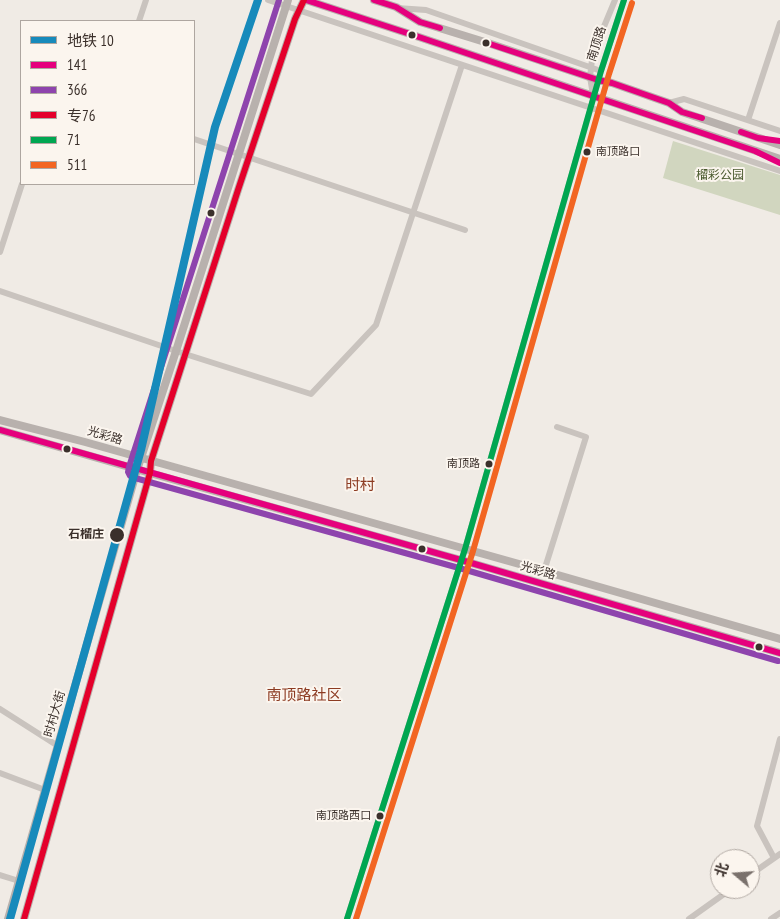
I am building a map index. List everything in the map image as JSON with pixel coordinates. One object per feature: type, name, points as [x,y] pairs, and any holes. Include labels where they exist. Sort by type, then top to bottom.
[{"type":"main road","points":[[24,919],[150,473],[151,461],[295,19],[305,0],[780,159]]},
{"type":"main road","points":[[374,0],[396,8],[420,22],[594,79],[612,83],[669,103],[682,112],[780,145]]},
{"type":"main road","name":"时村大街","points":[[8,919],[137,470],[287,3]]},
{"type":"main road","points":[[758,138],[780,142]]},
{"type":"main road","points":[[755,150],[780,163]]},
{"type":"main road","name":"光彩路","points":[[0,420],[544,571],[780,639]]},
{"type":"main road","name":"光彩路","points":[[0,430],[461,560],[780,653]]},
{"type":"street","points":[[139,20],[146,0]]},
{"type":"street","points":[[268,0],[287,3],[299,11],[780,171]]},
{"type":"street","name":"南顶路","points":[[347,919],[465,549],[594,96],[594,79],[591,67],[614,0]]},
{"type":"street","name":"南顶路","points":[[594,79],[600,70],[624,0]]},
{"type":"street","points":[[396,8],[426,10],[600,70]]},
{"type":"street","points":[[748,120],[780,23]]},
{"type":"street","points":[[0,290],[176,351],[311,394],[376,326],[462,64]]},
{"type":"street","points":[[669,103],[684,98],[780,131]]},
{"type":"street","points":[[195,139],[465,230]]},
{"type":"street","points":[[0,252],[22,185]]},
{"type":"street","points":[[544,571],[586,437],[557,428]]},
{"type":"street","points":[[0,709],[58,746]]},
{"type":"street","points":[[760,868],[777,856],[757,826],[780,739]]},
{"type":"street","points":[[0,773],[45,790]]},
{"type":"street","points":[[0,875],[19,881]]},
{"type":"street","points":[[688,919],[717,899]]},
{"type":"street","points":[[771,919],[780,912]]},
{"type":"green space","name":"榴彩公园","points":[[673,141],[780,175],[780,215],[663,178]]},
{"type":"metro line","name":"10","points":[[10,919],[141,450],[215,127],[258,0]]},
{"type":"transit line","name":"366","points":[[279,0],[129,467],[128,472],[130,476],[459,568],[778,661]]},
{"type":"transit line","name":"专76","points":[[24,919],[150,473],[151,461],[238,190],[295,19],[304,0]]},
{"type":"transit line","name":"141","points":[[306,0],[755,151],[780,163]]},
{"type":"transit line","name":"141","points":[[374,0],[396,7],[420,22],[440,28]]},
{"type":"transit line","name":"71","points":[[347,919],[465,549],[601,71],[624,0]]},
{"type":"transit line","name":"511","points":[[356,919],[473,551],[609,74],[632,3]]},
{"type":"transit line","name":"141","points":[[484,42],[612,83],[669,103],[682,112],[702,118]]},
{"type":"transit line","name":"141","points":[[741,132],[758,138],[780,141]]},
{"type":"transit line","name":"141","points":[[0,430],[461,560],[780,653]]},
{"type":"place","name":"南顶路口","points":[[587,152]]},
{"type":"place","name":"南顶路","points":[[489,464]]},
{"type":"place","name":"石榴庄","points":[[117,535]]},
{"type":"place","name":"南顶路西口","points":[[380,816]]},
{"type":"district","name":"时村","points":[[360,486]]},
{"type":"district","name":"南顶路社区","points":[[304,696]]}]
